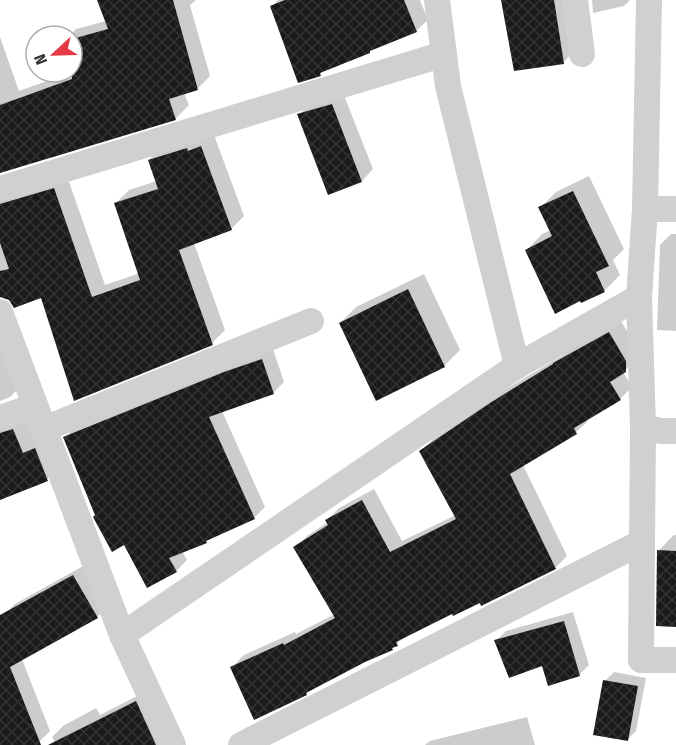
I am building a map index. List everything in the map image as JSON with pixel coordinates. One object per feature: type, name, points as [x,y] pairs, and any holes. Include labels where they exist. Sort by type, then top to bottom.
[{"type":"street","points":[[436,0],[448,86],[518,366]]},
{"type":"street","points":[[575,0],[582,54]]},
{"type":"street","points":[[649,0],[645,209],[639,297],[642,427],[641,660],[676,660]]},
{"type":"street","points":[[0,189],[444,54]]},
{"type":"street","points":[[645,209],[676,209]]},
{"type":"street","points":[[122,635],[518,366],[639,297]]},
{"type":"street","points":[[0,312],[122,635],[173,745]]},
{"type":"street","points":[[44,429],[311,321]]},
{"type":"street","points":[[0,418],[35,406]]},
{"type":"street","points":[[642,427],[676,431]]},
{"type":"street","points":[[241,745],[642,542]]},
{"type":"building","points":[[97,0],[173,0],[198,90],[169,99],[176,120],[0,173],[0,105],[58,84],[84,84],[84,36],[108,29]]},
{"type":"building","points":[[285,0],[404,0],[417,32],[320,73],[321,76],[298,83],[270,6]]},
{"type":"building","points":[[501,0],[554,0],[564,64],[514,71]]},
{"type":"building","points":[[332,104],[362,182],[328,195],[297,114]]},
{"type":"building","points":[[201,146],[232,230],[179,250],[213,345],[74,401],[41,298],[14,308],[9,300],[0,297],[0,271],[9,269],[0,243],[0,204],[54,188],[92,297],[140,280],[114,203],[158,189],[148,160]]},
{"type":"building","points":[[573,191],[609,266],[596,272],[605,292],[581,303],[580,301],[555,314],[525,250],[552,236],[538,207]]},
{"type":"building","points":[[408,289],[445,367],[376,401],[339,323]]},
{"type":"building","points":[[609,332],[626,361],[626,372],[610,382],[621,400],[574,428],[577,434],[510,474],[556,569],[481,606],[480,603],[453,616],[452,614],[396,642],[398,646],[392,648],[393,650],[365,662],[306,693],[307,695],[254,720],[230,667],[283,643],[284,645],[335,618],[293,547],[328,525],[325,520],[362,500],[390,552],[456,519],[419,451],[553,363]]},
{"type":"building","points":[[262,359],[274,394],[209,417],[255,519],[206,541],[207,543],[169,558],[177,572],[147,588],[124,545],[112,552],[93,517],[95,515],[63,437]]},
{"type":"building","points":[[13,429],[23,453],[35,448],[48,481],[0,500],[0,433]]},
{"type":"building","points":[[657,550],[676,551],[676,627],[656,626]]},
{"type":"building","points":[[73,575],[98,618],[10,667],[41,745],[0,745],[0,615]]},
{"type":"building","points":[[564,621],[580,676],[548,686],[542,666],[509,678],[494,640]]},
{"type":"building","points":[[603,680],[638,686],[628,741],[593,735]]},
{"type":"building","points":[[136,701],[156,745],[48,745]]}]
